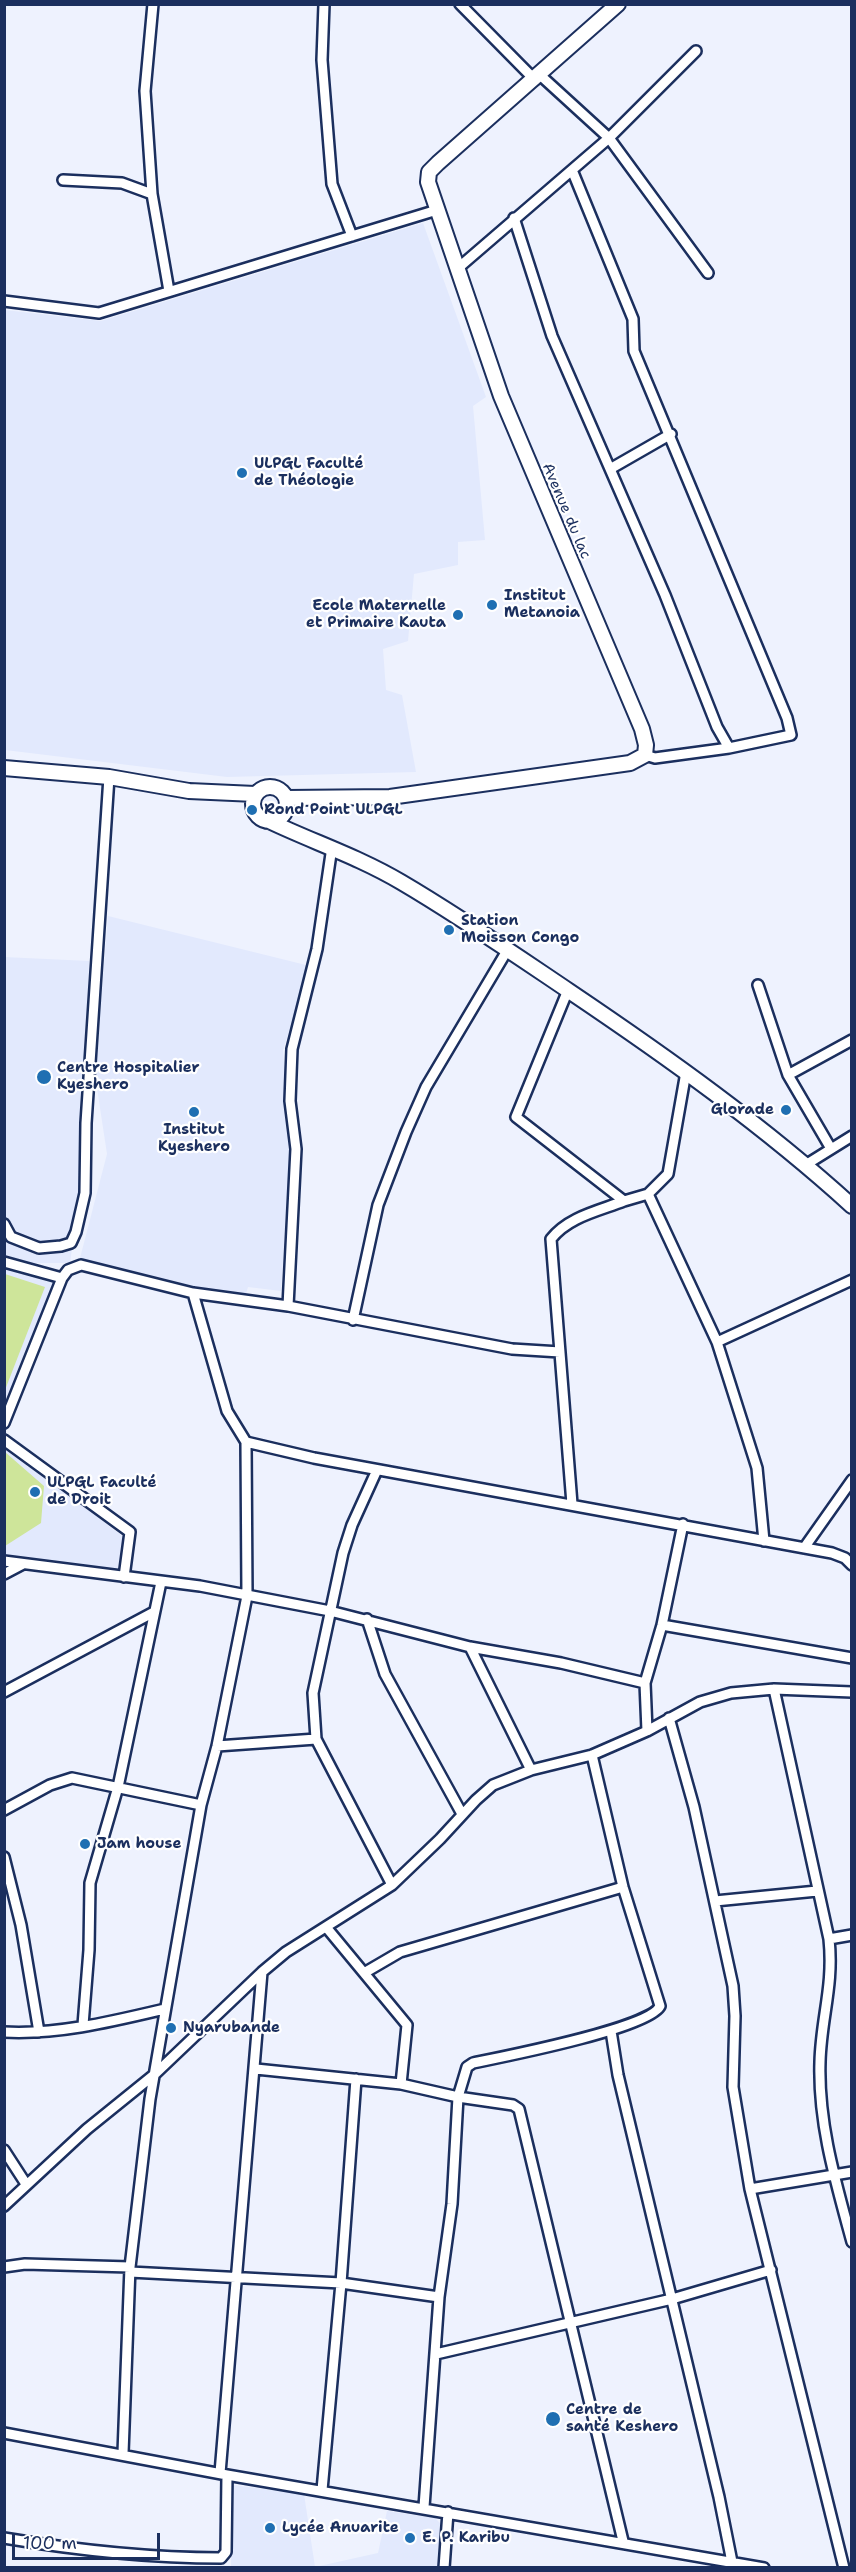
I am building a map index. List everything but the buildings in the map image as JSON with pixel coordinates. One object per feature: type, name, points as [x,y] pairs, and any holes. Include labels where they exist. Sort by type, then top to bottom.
[{"type":"main road","name":"Avenue du lac","points":[[618,4],[429,172],[428,182],[501,396],[642,729],[646,745],[645,755]]},
{"type":"main road","points":[[287,798],[390,797],[630,762],[645,755]]},
{"type":"main road","points":[[4,768],[109,777],[189,791],[255,794]]},
{"type":"main road","points":[[269,821],[282,816],[287,808],[287,798],[281,790],[272,786],[262,788],[255,794],[253,804],[256,813],[269,821],[332,847],[399,881],[508,950],[686,1072],[807,1164],[852,1206]]},
{"type":"street","points":[[153,4],[145,91],[152,194],[169,291]]},
{"type":"street","points":[[324,4],[322,60],[332,184],[352,236]]},
{"type":"street","points":[[460,4],[538,77],[609,138],[708,273]]},
{"type":"street","points":[[457,269],[609,138],[696,51]]},
{"type":"street","points":[[572,170],[633,319],[634,351],[671,434],[787,718],[791,735],[729,748],[655,758],[645,755]]},
{"type":"street","points":[[63,180],[122,183],[152,194]]},
{"type":"street","points":[[4,301],[99,313],[437,210]]},
{"type":"street","points":[[514,218],[552,336],[665,595],[717,727],[729,748]]},
{"type":"street","points":[[610,469],[671,434]]},
{"type":"street","points":[[4,1224],[11,1237],[39,1248],[71,1243],[76,1232],[85,1193],[86,1124],[109,777]]},
{"type":"street","points":[[288,1306],[296,1149],[290,1101],[292,1049],[317,949],[332,847]]},
{"type":"street","points":[[353,1320],[378,1205],[406,1132],[426,1087],[508,950]]},
{"type":"street","points":[[758,985],[788,1075],[830,1148]]},
{"type":"street","points":[[568,990],[516,1117],[624,1201]]},
{"type":"street","points":[[788,1075],[852,1040]]},
{"type":"street","points":[[572,1504],[551,1239],[560,1227],[573,1220],[648,1194],[668,1174],[686,1072]]},
{"type":"street","points":[[807,1164],[852,1136]]},
{"type":"street","points":[[648,1194],[717,1342],[758,1468],[764,1541]]},
{"type":"street","points":[[4,1262],[62,1278]]},
{"type":"street","points":[[4,1423],[62,1278],[68,1270],[81,1265],[193,1293],[288,1306],[512,1349],[560,1352]]},
{"type":"street","points":[[717,1342],[852,1280]]},
{"type":"street","points":[[123,2453],[130,2269],[155,2074],[201,1806],[217,1746],[247,1596],[246,1442],[227,1411],[193,1293]]},
{"type":"street","points":[[4,1440],[130,1532],[124,1577]]},
{"type":"street","points":[[246,1442],[377,1470],[683,1524],[804,1548],[845,1558],[852,1565]]},
{"type":"street","points":[[377,1470],[347,1539],[313,1693],[316,1739],[392,1885]]},
{"type":"street","points":[[804,1548],[852,1480]]},
{"type":"street","points":[[646,1731],[645,1683],[662,1625],[683,1524]]},
{"type":"street","points":[[4,1561],[161,1582],[330,1611],[470,1647],[561,1663],[645,1683]]},
{"type":"street","points":[[4,1574],[24,1564]]},
{"type":"street","points":[[83,2025],[89,1950],[90,1883],[118,1787],[161,1582]]},
{"type":"street","points":[[4,1692],[154,1612]]},
{"type":"street","points":[[367,1619],[385,1674],[462,1814]]},
{"type":"street","points":[[662,1625],[852,1658]]},
{"type":"street","points":[[470,1647],[531,1770]]},
{"type":"street","points":[[774,1689],[829,1939],[831,1981],[821,2044],[822,2120],[852,2242]]},
{"type":"street","points":[[4,2206],[26,2184],[155,2074],[286,1952],[392,1885],[494,1785],[531,1770],[592,1755],[646,1731],[700,1702],[731,1693],[774,1689],[852,1692]]},
{"type":"street","points":[[669,1718],[694,1807],[735,2001],[733,2088],[750,2189],[844,2568]]},
{"type":"street","points":[[217,1746],[316,1739]]},
{"type":"street","points":[[424,2507],[439,2296],[452,2204],[459,2097],[469,2064],[611,2031],[655,2013],[660,2006],[623,1887],[592,1755]]},
{"type":"street","points":[[4,1810],[50,1785],[72,1778],[201,1806]]},
{"type":"street","points":[[4,1857],[21,1925],[39,2032]]},
{"type":"street","points":[[364,1973],[399,1952],[623,1887]]},
{"type":"street","points":[[715,1901],[817,1891]]},
{"type":"street","points":[[326,1927],[407,2025],[401,2084]]},
{"type":"street","points":[[829,1939],[852,1935]]},
{"type":"street","points":[[4,2538],[78,2549],[176,2558],[221,2558],[226,2552],[224,2474],[245,2161],[256,2069],[262,1972]]},
{"type":"street","points":[[4,2032],[39,2032],[165,2009]]},
{"type":"street","points":[[611,2031],[618,2075],[719,2497],[732,2562]]},
{"type":"street","points":[[256,2069],[401,2084],[459,2097],[513,2105],[519,2109],[623,2541]]},
{"type":"street","points":[[322,2490],[341,2283],[356,2079]]},
{"type":"street","points":[[4,2150],[26,2184]]},
{"type":"street","points":[[750,2189],[852,2172]]},
{"type":"street","points":[[4,2266],[25,2264],[130,2269],[341,2283],[439,2296]]},
{"type":"street","points":[[436,2354],[672,2299],[771,2270]]},
{"type":"street","points":[[4,2433],[123,2453],[224,2474],[623,2541],[764,2568]]},
{"type":"street","points":[[444,2568],[448,2512]]},
{"type":"shaded area","name":"ULPGL Faculté de Théologie","points":[[423,223],[486,397],[473,406],[485,540],[458,542],[458,565],[414,574],[408,641],[383,649],[386,690],[402,695],[416,772],[227,777],[5,750],[5,310],[101,321]]},
{"type":"shaded area","name":"Institut Kyeshero","points":[[108,916],[310,966],[283,1050],[290,1150],[281,1291],[248,1287],[245,1297],[79,1262],[107,1154],[95,1075]]},
{"type":"shaded area","name":"Centre Hospitalier Kyeshero","points":[[4,957],[89,961],[80,1192],[70,1263],[32,1263],[5,1256]]},
{"type":"shaded area","points":[[5,1268],[53,1283],[5,1409]]},
{"type":"shaded area","name":"ULPGL Faculté de Droit","points":[[4,1446],[125,1538],[118,1572],[5,1556]]},
{"type":"shaded area","name":"Lycée Anuarite","points":[[232,2485],[304,2494],[315,2567],[378,2553],[387,2511],[435,2518],[440,2523],[438,2567],[231,2568]]},
{"type":"green space","points":[[4,1274],[45,1287],[5,1390]]},
{"type":"green space","points":[[5,1452],[44,1486],[41,1523],[5,1546]]},
{"type":"place","name":"ULPGL Faculté de Théologie","points":[[242,473]]},
{"type":"place","name":"Institut Metanoia","points":[[492,605]]},
{"type":"place","name":"Ecole Maternelle et Primaire Kauta","points":[[458,615]]},
{"type":"place","name":"Rond Point ULPGL","points":[[252,810]]},
{"type":"place","name":"Station Moisson Congo","points":[[449,930]]},
{"type":"place","name":"Centre Hospitalier Kyeshero","points":[[44,1077]]},
{"type":"place","name":"Glorade","points":[[786,1110]]},
{"type":"place","name":"Institut Kyeshero","points":[[194,1112]]},
{"type":"place","name":"ULPGL Faculté de Droit","points":[[35,1492]]},
{"type":"place","name":"Jam house","points":[[85,1844]]},
{"type":"place","name":"Nyarubande","points":[[171,2028]]},
{"type":"place","name":"Centre de santé Keshero","points":[[553,2419]]},
{"type":"place","name":"Lycée Anuarite","points":[[270,2528]]},
{"type":"place","name":"E. P. Karibu","points":[[410,2538]]}]
